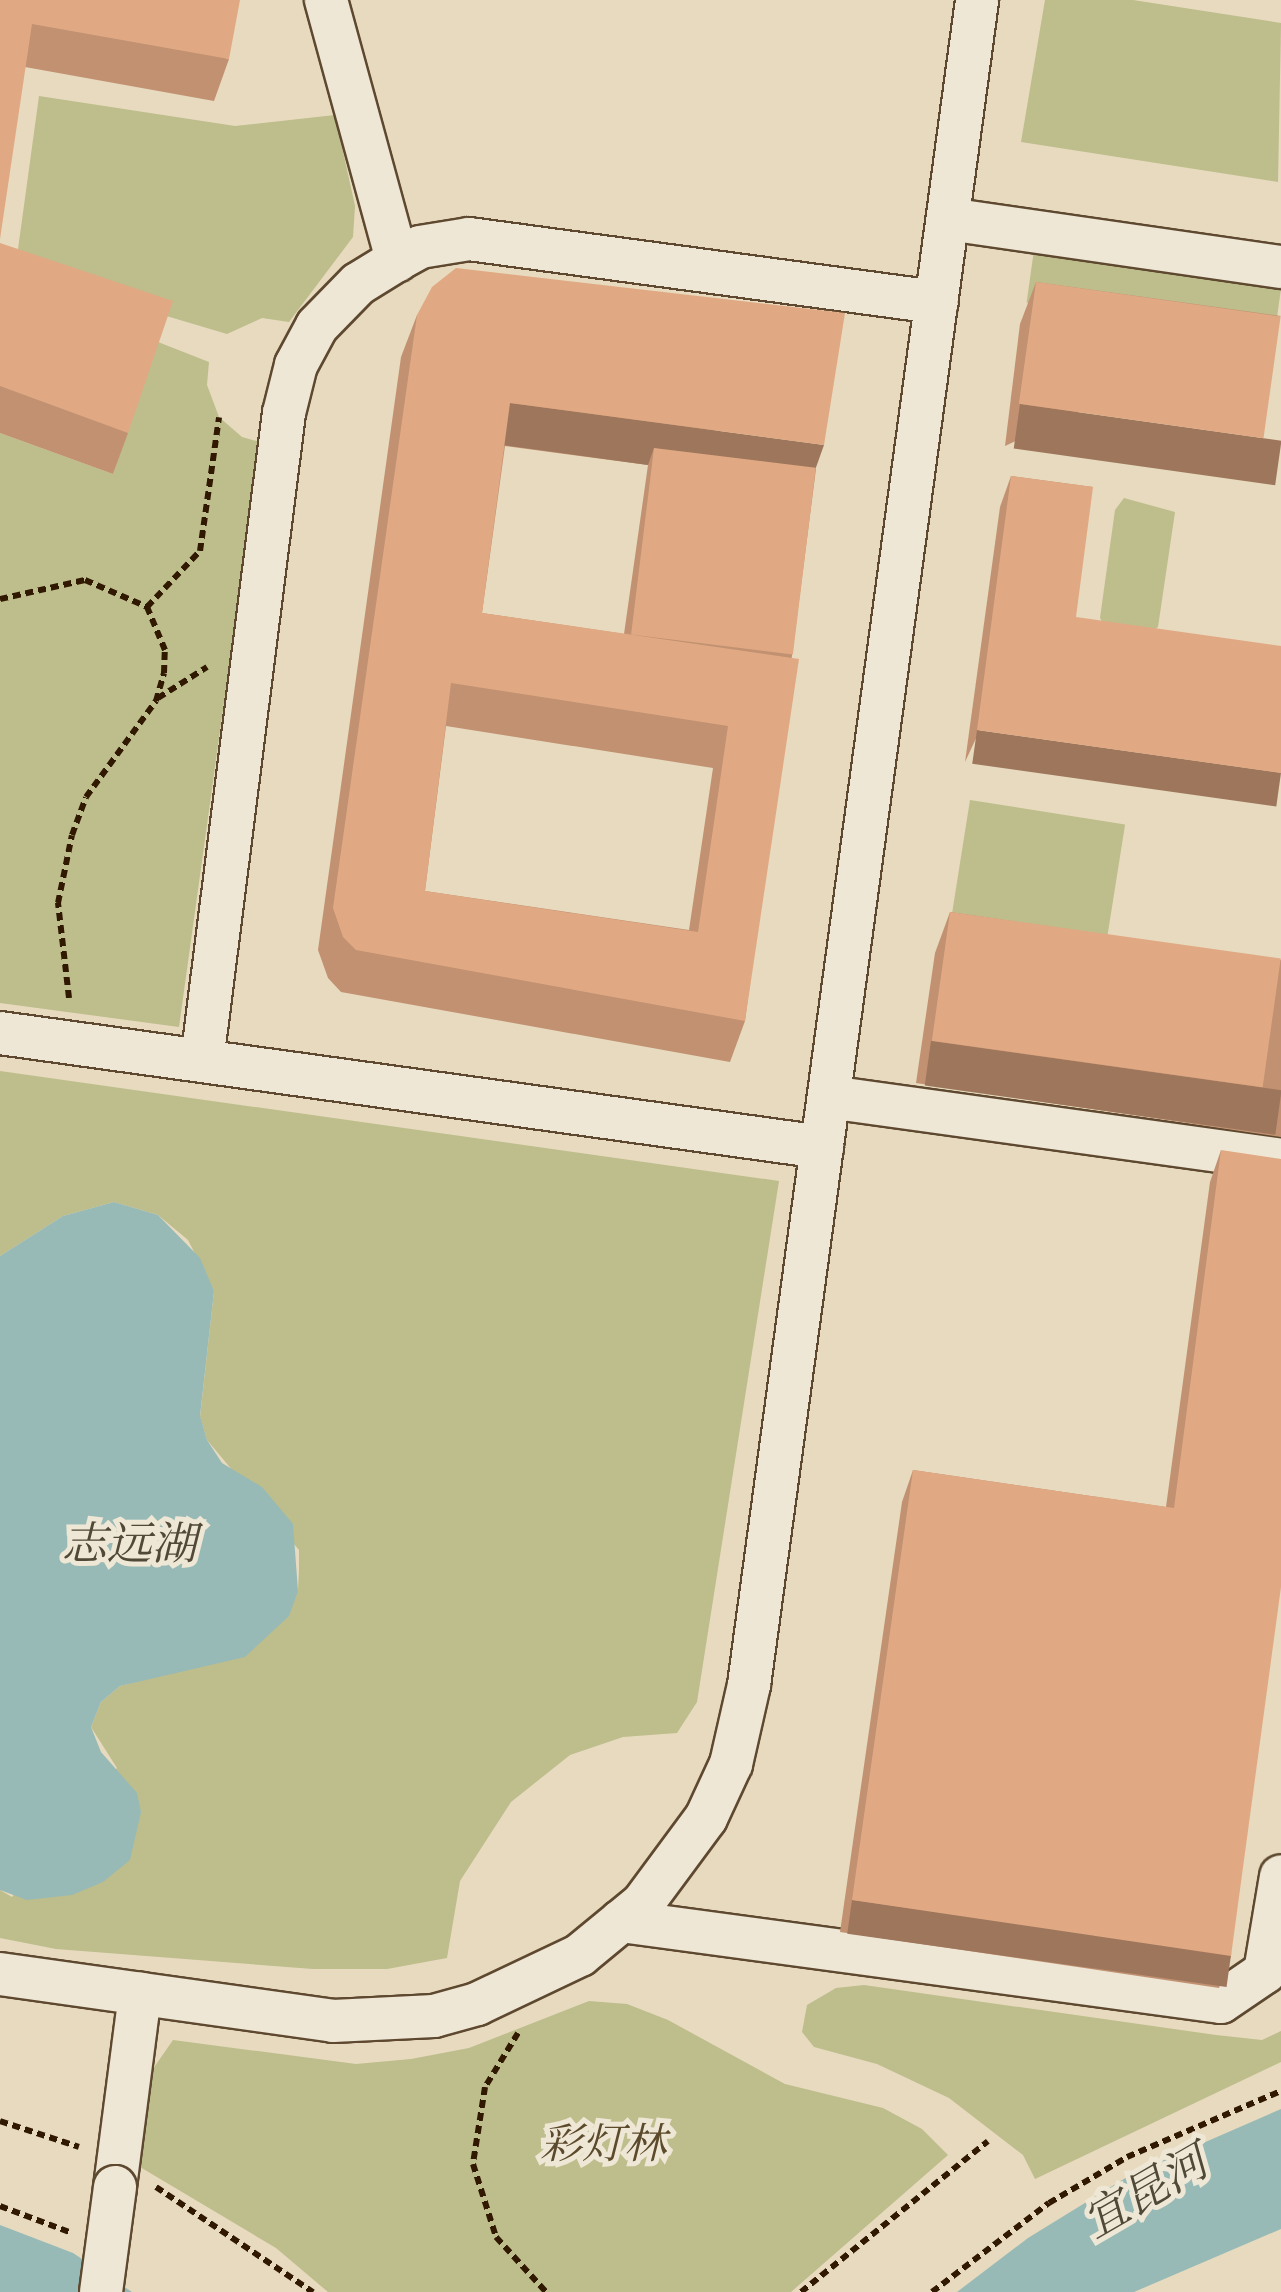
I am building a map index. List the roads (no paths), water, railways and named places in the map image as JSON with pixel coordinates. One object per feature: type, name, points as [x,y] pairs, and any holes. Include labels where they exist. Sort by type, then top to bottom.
[{"type":"street","points":[[326,0],[397,260]]},
{"type":"street","points":[[0,1974],[333,2021],[434,2016],[526,1983],[580,1954],[621,1922],[687,1846],[731,1764],[749,1684],[977,0]]},
{"type":"street","points":[[948,219],[1281,267]]},
{"type":"street","points":[[202,1061],[296,364],[317,326],[358,284],[397,260],[420,247],[469,240],[937,302]]},
{"type":"street","points":[[0,1033],[822,1146]]},
{"type":"street","points":[[830,1097],[1281,1160]]},
{"type":"street","points":[[1222,2002],[1265,1972],[1281,1876]]},
{"type":"street","points":[[621,1922],[1222,2002],[1281,2003]]},
{"type":"street","points":[[102,2292],[140,1994]]},
{"type":"water","name":"志远湖","points":[[114,1202],[158,1215],[200,1258],[214,1291],[200,1416],[207,1440],[222,1463],[262,1487],[293,1524],[298,1591],[289,1616],[245,1657],[120,1686],[101,1702],[91,1727],[101,1752],[137,1793],[141,1812],[130,1860],[103,1882],[72,1895],[27,1900],[0,1890],[0,1256],[63,1216]]},
{"type":"water","name":"宜昆河","points":[[1281,2109],[1281,2229],[1134,2292],[957,2292],[1028,2238],[1132,2174]]},
{"type":"water","points":[[0,2225],[73,2253],[132,2292],[0,2292]]},
{"type":"park label","name":"彩灯林","points":[[603,2148]]}]
